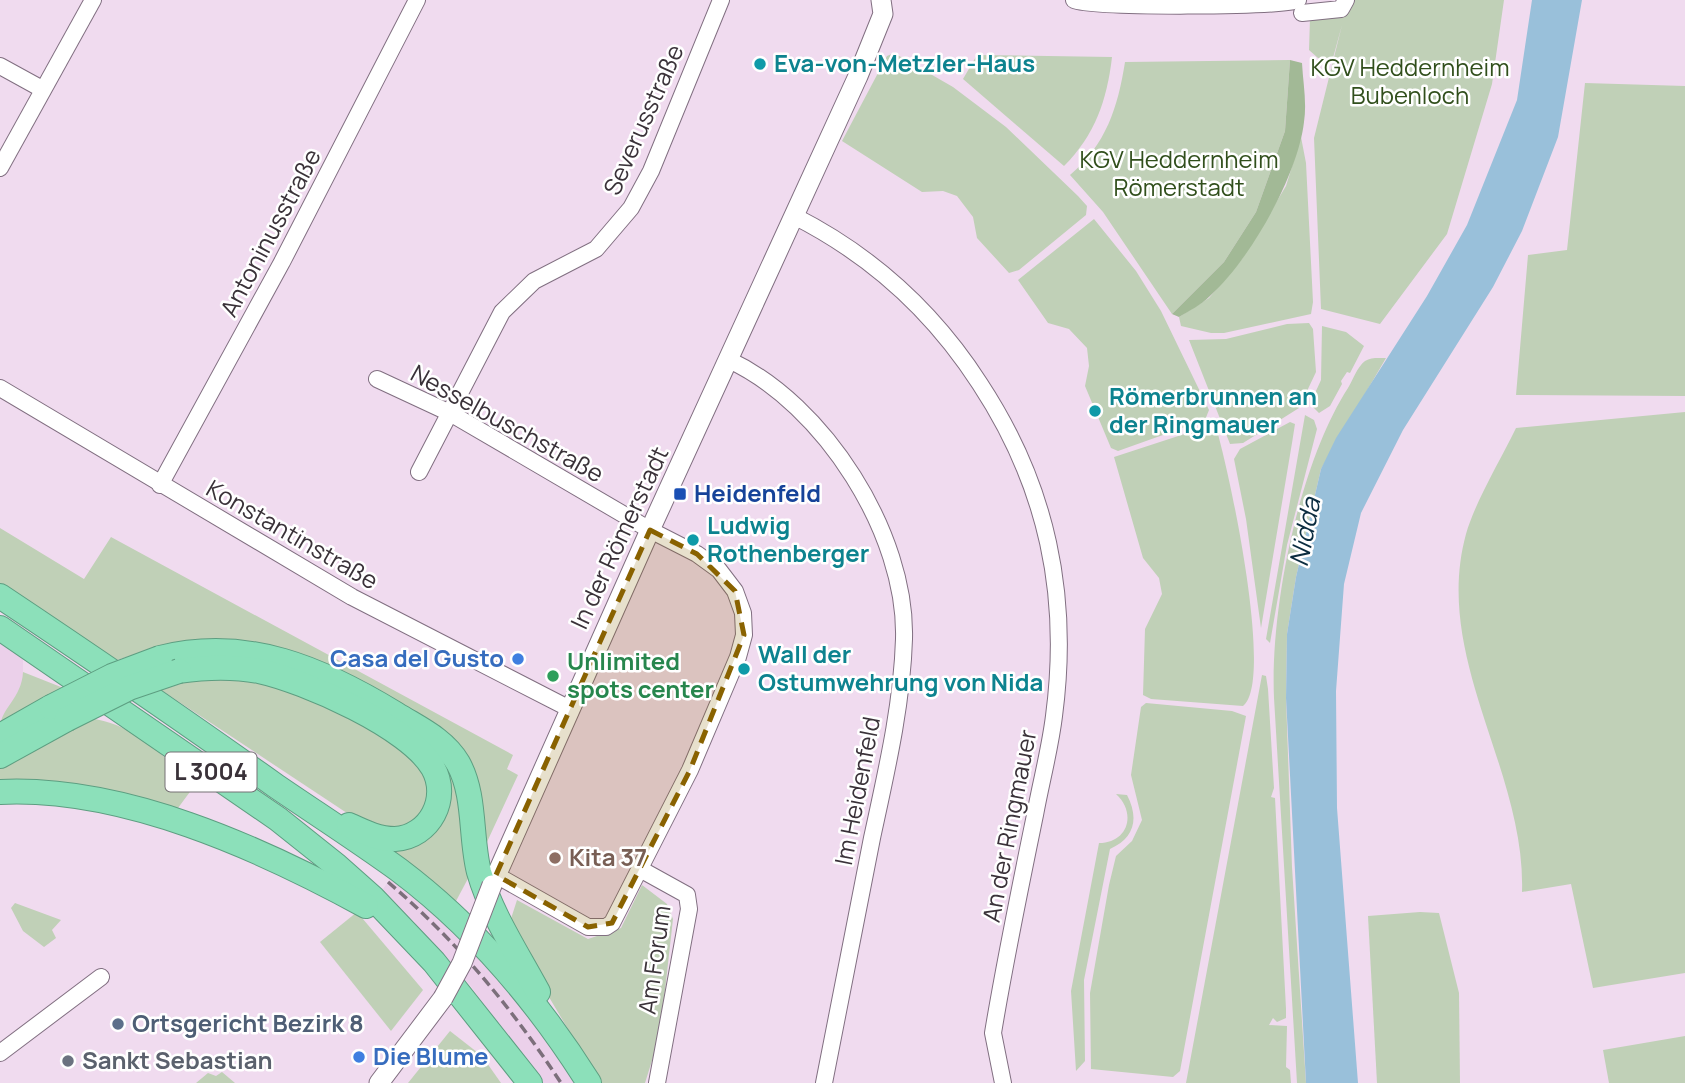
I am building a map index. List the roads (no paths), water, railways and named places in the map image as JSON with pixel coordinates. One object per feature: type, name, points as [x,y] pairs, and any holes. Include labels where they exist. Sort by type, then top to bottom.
[{"type":"highway","name":"L 3004","points":[[0,596],[153,698],[399,870],[470,931],[525,992],[567,1048],[589,1083]]},
{"type":"highway","name":"L 3004","points":[[0,628],[278,819],[346,874],[408,934],[467,1000],[530,1083]]},
{"type":"highway","points":[[0,756],[112,676],[169,665],[218,650],[284,659],[367,696],[445,747],[458,763],[466,783],[476,857],[487,894],[567,1048]]},
{"type":"highway","points":[[169,665],[258,671],[326,694],[375,720],[413,746],[430,762],[439,787],[438,804],[427,824],[411,835],[393,839],[369,834],[295,799]]},
{"type":"highway","points":[[0,736],[59,713]]},
{"type":"highway","points":[[0,792],[81,797],[208,832],[307,873],[408,934]]},
{"type":"street","points":[[0,168],[93,0]]},
{"type":"street","name":"Antoninusstraße","points":[[160,485],[282,262],[417,0]]},
{"type":"street","name":"Severusstraße","points":[[419,472],[493,329],[518,294],[534,281],[596,249],[631,208],[651,171],[721,0]]},
{"type":"street","name":"In der Römerstadt","points":[[379,1083],[443,998],[462,963],[494,880],[570,709],[870,50],[883,14],[881,0]]},
{"type":"street","points":[[1074,0],[1084,4],[1120,6],[1299,5],[1340,9],[1346,0]]},
{"type":"street","points":[[0,65],[42,89]]},
{"type":"street","name":"An der Ringmauer","points":[[794,216],[856,252],[892,279],[943,332],[967,363],[1010,433],[1043,516],[1053,558],[1059,662],[1054,718],[993,1033],[1003,1083]]},
{"type":"street","name":"Im Heidenfeld","points":[[729,360],[782,395],[824,435],[843,460],[877,521],[890,556],[905,638],[896,712],[824,1083]]},
{"type":"street","name":"Nesselbuschstraße","points":[[377,379],[450,413],[650,530]]},
{"type":"street","name":"Konstantinstraße","points":[[0,388],[352,597],[570,709]]},
{"type":"street","name":"Am Forum","points":[[494,880],[588,927],[599,928],[612,923],[690,770],[744,635],[743,613],[735,591],[719,570],[698,554],[650,530]]},
{"type":"street","name":"Am Forum","points":[[640,869],[687,895],[689,909],[657,1083]]},
{"type":"street","points":[[0,1053],[101,977]]},
{"type":"water","points":[[1532,0],[1582,0],[1558,137],[1522,231],[1493,287],[1403,430],[1361,513],[1344,584],[1336,691],[1337,808],[1358,1083],[1306,1083],[1286,698],[1287,634],[1296,577],[1321,469],[1336,438],[1427,296],[1467,225],[1517,100]]},
{"type":"railway","points":[[388,882],[437,927],[482,976],[561,1083]]},
{"type":"place","name":"Eva-von-Metzler-Haus","points":[[760,64]]},
{"type":"place","name":"Römerbrunnen an der Ringmauer","points":[[1095,411]]},
{"type":"place","name":"Heidenfeld","points":[[680,494]]},
{"type":"place","name":"Ludwig Rothenberger","points":[[693,540]]},
{"type":"place","name":"Casa del Gusto","points":[[518,659]]},
{"type":"place","name":"Wall der Ostumwehrung von Nida","points":[[744,669]]},
{"type":"place","name":"Unlimited spots center","points":[[553,676]]},
{"type":"place","name":"Kita 37","points":[[555,858]]},
{"type":"place","name":"Ortsgericht Bezirk 8","points":[[118,1024]]},
{"type":"place","name":"Die Blume","points":[[359,1057]]},
{"type":"place","name":"Sankt Sebastian","points":[[68,1061]]},
{"type":"park label","name":"KGV Heddernheim Bubenloch","points":[[1410,82]]},
{"type":"park label","name":"KGV Heddernheim Römerstadt","points":[[1179,174]]},
{"type":"water label","name":"Nidda","points":[[1305,532]]}]
